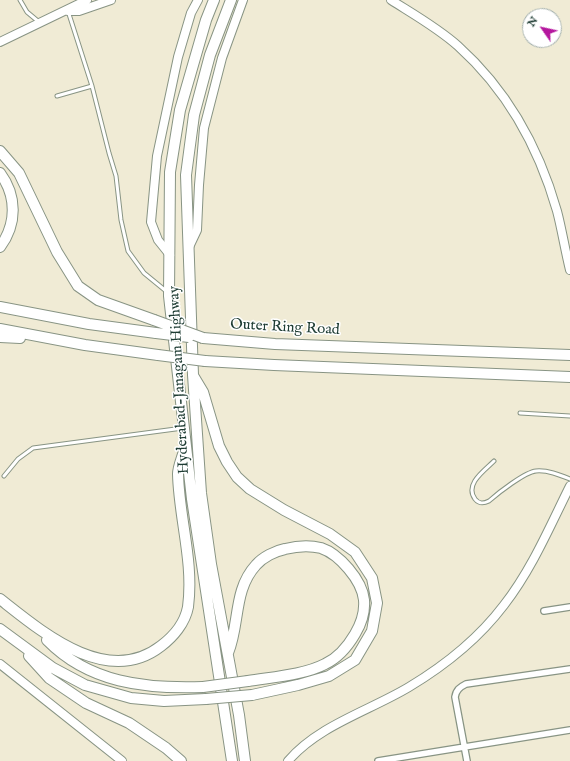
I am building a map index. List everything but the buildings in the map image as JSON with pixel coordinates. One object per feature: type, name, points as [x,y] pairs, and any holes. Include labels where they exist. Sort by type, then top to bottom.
[{"type":"highway","points":[[206,0],[208,5],[206,20]]},
{"type":"highway","name":"Hyderabad-Janagam Highway","points":[[214,0],[206,20],[180,110],[170,172],[169,293],[192,499],[232,761]]},
{"type":"highway","name":"Hyderabad-Janagam Highway","points":[[231,0],[210,55],[194,115],[186,175],[192,375],[201,493],[211,564],[239,715],[244,761]]},
{"type":"highway","points":[[224,16],[239,0]]},
{"type":"highway","points":[[0,151],[19,173],[57,252],[78,286],[98,300],[203,338]]},
{"type":"highway","points":[[0,173],[7,182],[12,196],[12,218],[8,233],[0,247]]},
{"type":"highway","name":"Outer Ring Road","points":[[0,307],[73,321],[203,338],[282,344],[570,355]]},
{"type":"highway","points":[[0,329],[46,338],[205,361],[570,377]]},
{"type":"highway","points":[[0,337],[46,338]]},
{"type":"highway","points":[[0,629],[18,644],[54,668],[85,685],[131,698],[164,702],[252,695],[298,685],[329,676],[355,660],[372,631],[377,603],[372,578],[355,552],[330,534],[284,510],[250,489],[237,477],[219,446],[204,392],[192,375]]},
{"type":"highway","points":[[0,599],[33,625],[68,648],[98,659],[124,661],[140,658],[154,651],[168,640],[179,627],[187,608],[187,547],[178,473],[186,445]]},
{"type":"highway","points":[[33,625],[67,658],[94,672],[128,684],[165,688],[202,687],[248,681],[295,673],[326,664],[347,648],[362,622],[364,599],[357,580],[342,561],[321,548],[299,546],[275,551],[256,564],[242,587],[233,642],[228,654]]},
{"type":"highway","points":[[18,644],[49,678],[86,703],[128,723],[166,748],[181,761]]},
{"type":"main road","points":[[0,42],[68,11],[77,4],[87,0]]},
{"type":"main road","points":[[68,11],[79,11],[111,0]]},
{"type":"main road","points":[[170,255],[158,240],[151,222],[157,156],[178,57],[191,13],[198,0]]},
{"type":"main road","points":[[188,249],[197,230],[204,128],[222,58],[243,0]]},
{"type":"main road","points":[[391,0],[424,20],[458,46],[498,89],[522,124],[538,156],[557,211],[570,270]]},
{"type":"main road","points":[[288,761],[320,734],[408,687],[437,669],[473,639],[504,605],[530,564],[570,486]]},
{"type":"main road","points":[[0,664],[122,761]]},
{"type":"street","points":[[544,611],[570,607]]},
{"type":"street","points":[[468,761],[455,697],[456,692],[460,687],[466,684],[570,669]]},
{"type":"street","points":[[378,761],[570,730]]},
{"type":"lane","points":[[20,0],[27,12],[41,23]]},
{"type":"lane","points":[[68,11],[92,86],[108,153],[116,176],[121,220],[128,251],[144,273],[169,293]]},
{"type":"lane","points":[[57,96],[92,86]]},
{"type":"lane","points":[[520,413],[570,416]]},
{"type":"lane","points":[[4,476],[18,459],[33,448],[184,428]]},
{"type":"lane","points":[[494,461],[478,476],[471,487],[472,494],[479,502],[483,504],[520,478],[535,471],[556,474],[570,479]]}]
